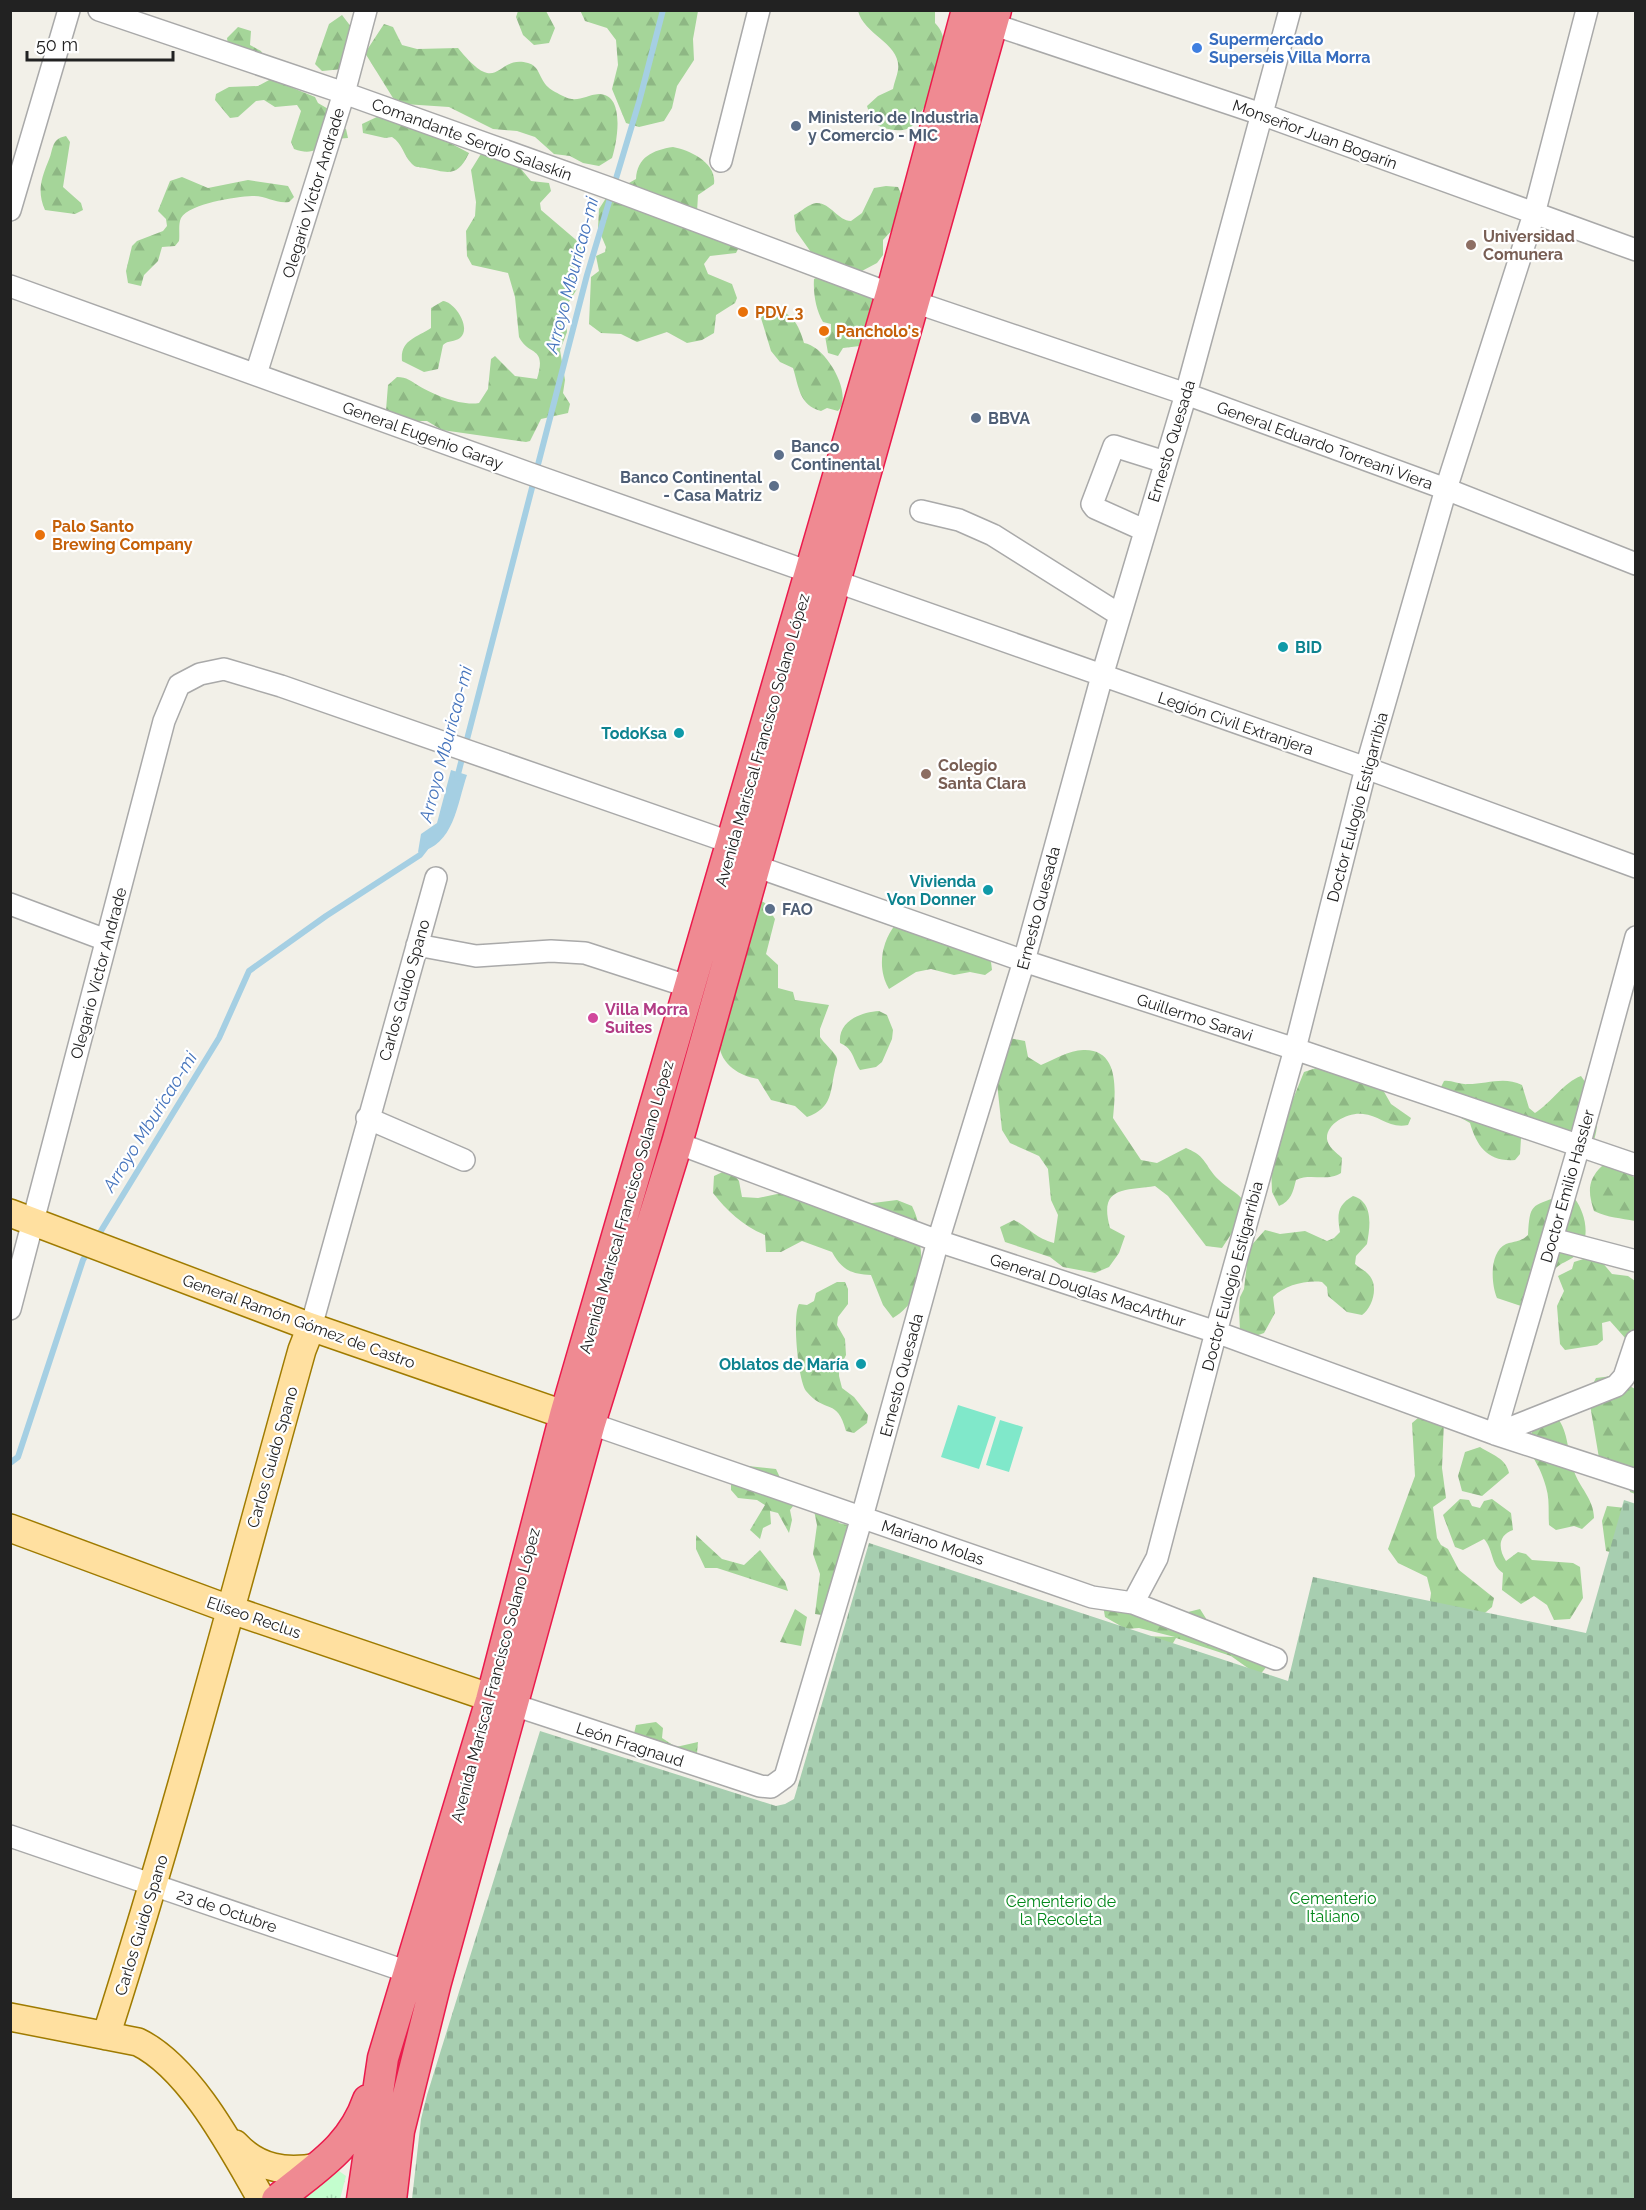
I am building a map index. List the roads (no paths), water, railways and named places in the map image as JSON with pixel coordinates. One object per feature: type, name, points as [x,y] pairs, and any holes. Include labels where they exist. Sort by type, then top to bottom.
[{"type":"highway","name":"Avenida Mariscal Francisco Solano López","points":[[391,2199],[399,2131],[501,1702],[578,1419],[690,987],[732,843],[823,576],[905,298],[975,14]]},
{"type":"highway","name":"Avenida Mariscal Francisco Solano López","points":[[578,1419],[677,1143],[755,866],[823,576]]},
{"type":"highway","name":"Avenida Mariscal Francisco Solano López","points":[[362,2199],[383,2058],[501,1702]]},
{"type":"highway","points":[[277,2199],[336,2152],[360,2123],[383,2058]]},
{"type":"main road","name":"General Ramón Gómez de Castro","points":[[22,1217],[311,1327],[578,1419]]},
{"type":"main road","name":"Carlos Guido Spano","points":[[106,2036],[154,1886],[229,1609],[302,1350],[311,1327]]},
{"type":"main road","name":"Eliseo Reclus","points":[[10,1528],[229,1609],[501,1702]]},
{"type":"main road","points":[[10,2017],[138,2042],[165,2060],[243,2153],[263,2165],[281,2170],[318,2167]]},
{"type":"main road","points":[[222,2130],[262,2199]]},
{"type":"street","points":[[10,210],[69,10]]},
{"type":"street","name":"Comandante Sergio Salaskín","points":[[99,10],[344,93],[905,298]]},
{"type":"street","name":"Olegario Víctor Andrade","points":[[256,374],[344,93],[366,10]]},
{"type":"street","points":[[721,161],[759,10]]},
{"type":"street","name":"Ernesto Quesada","points":[[760,1786],[771,1787],[785,1777],[862,1517],[938,1241],[1024,961],[1102,676],[1186,394],[1290,10]]},
{"type":"street","name":"Doctor Eulogio Estigarribia","points":[[1133,1603],[1157,1558],[1216,1332],[1295,1049],[1366,768],[1446,489],[1534,214],[1587,10]]},
{"type":"street","name":"Monseñor Juan Bogarín","points":[[975,14],[1261,114],[1635,250]]},
{"type":"street","name":"General Eugenio Garay","points":[[10,286],[518,470],[823,576]]},
{"type":"street","name":"General Eduardo Torreani Viera","points":[[905,298],[1186,394],[1446,489],[1635,564]]},
{"type":"street","points":[[1144,530],[1098,510],[1092,504],[1114,446],[1165,462]]},
{"type":"street","points":[[921,511],[959,520],[993,535],[1120,615]]},
{"type":"street","name":"Legión Civil Extranjera","points":[[823,576],[1366,768],[1635,867]]},
{"type":"street","name":"Olegario Victor Andrade","points":[[10,1309],[22,1217],[106,939],[164,721],[179,685],[200,674],[224,669],[292,690],[732,843]]},
{"type":"street","name":"Guillermo Saravi","points":[[755,866],[1024,961],[1295,1049],[1635,1165]]},
{"type":"street","name":"Carlos Guido Spano","points":[[311,1327],[367,1118],[436,878]]},
{"type":"street","points":[[10,904],[106,939]]},
{"type":"street","name":"Doctor Emilio Hassler","points":[[1495,1434],[1579,1146],[1635,938]]},
{"type":"street","points":[[417,945],[476,956],[551,951],[585,953],[690,987]]},
{"type":"street","points":[[367,1118],[464,1160]]},
{"type":"street","name":"General Douglas MacArthur","points":[[677,1143],[938,1241],[1216,1332],[1495,1434],[1635,1480]]},
{"type":"street","points":[[1552,1239],[1635,1261]]},
{"type":"street","points":[[1495,1434],[1616,1386],[1624,1377],[1635,1341]]},
{"type":"street","name":"Mariano Molas","points":[[578,1419],[1092,1598],[1133,1603],[1276,1659]]},
{"type":"street","name":"León Fragnaud","points":[[501,1702],[760,1786]]},
{"type":"street","name":"23 de Octubre","points":[[10,1836],[411,1973]]},
{"type":"water","points":[[451,770],[467,775],[457,811],[447,833],[439,842],[418,852],[421,834],[437,823]]},
{"type":"waterway","name":"Arroyo Mburicao-mi","points":[[457,778],[587,275],[639,102],[663,10]]},
{"type":"waterway","name":"Arroyo Mburicao-mi","points":[[96,1239],[219,1038],[249,971],[326,916],[420,855],[427,846]]},
{"type":"waterway","name":"Arroyo Mburicao-mi","points":[[10,1463],[18,1457],[83,1260],[89,1250]]},
{"type":"place","name":"Supermercado Superseis Villa Morra","points":[[1197,48]]},
{"type":"place","name":"Ministerio de Industria y Comercio - MIC","points":[[796,126]]},
{"type":"place","name":"Universidad Comunera","points":[[1471,245]]},
{"type":"place","name":"PDV_3","points":[[743,312]]},
{"type":"place","name":"Pancholo's","points":[[824,331]]},
{"type":"place","name":"BBVA","points":[[976,418]]},
{"type":"place","name":"Banco Continental","points":[[779,455]]},
{"type":"place","name":"Banco Continental - Casa Matriz","points":[[774,486]]},
{"type":"place","name":"Palo Santo Brewing Company","points":[[40,535]]},
{"type":"place","name":"BID","points":[[1283,647]]},
{"type":"place","name":"TodoKsa","points":[[679,733]]},
{"type":"place","name":"Colegio Santa Clara","points":[[926,774]]},
{"type":"place","name":"Vivienda Von Donner","points":[[988,890]]},
{"type":"place","name":"FAO","points":[[770,909]]},
{"type":"place","name":"Villa Morra Suites","points":[[593,1018]]},
{"type":"place","name":"Oblatos de María","points":[[861,1364]]},
{"type":"park label","name":"Cementerio Italiano","points":[[1333,1907]]},
{"type":"park label","name":"Cementerio de la Recoleta","points":[[1061,1910]]}]
